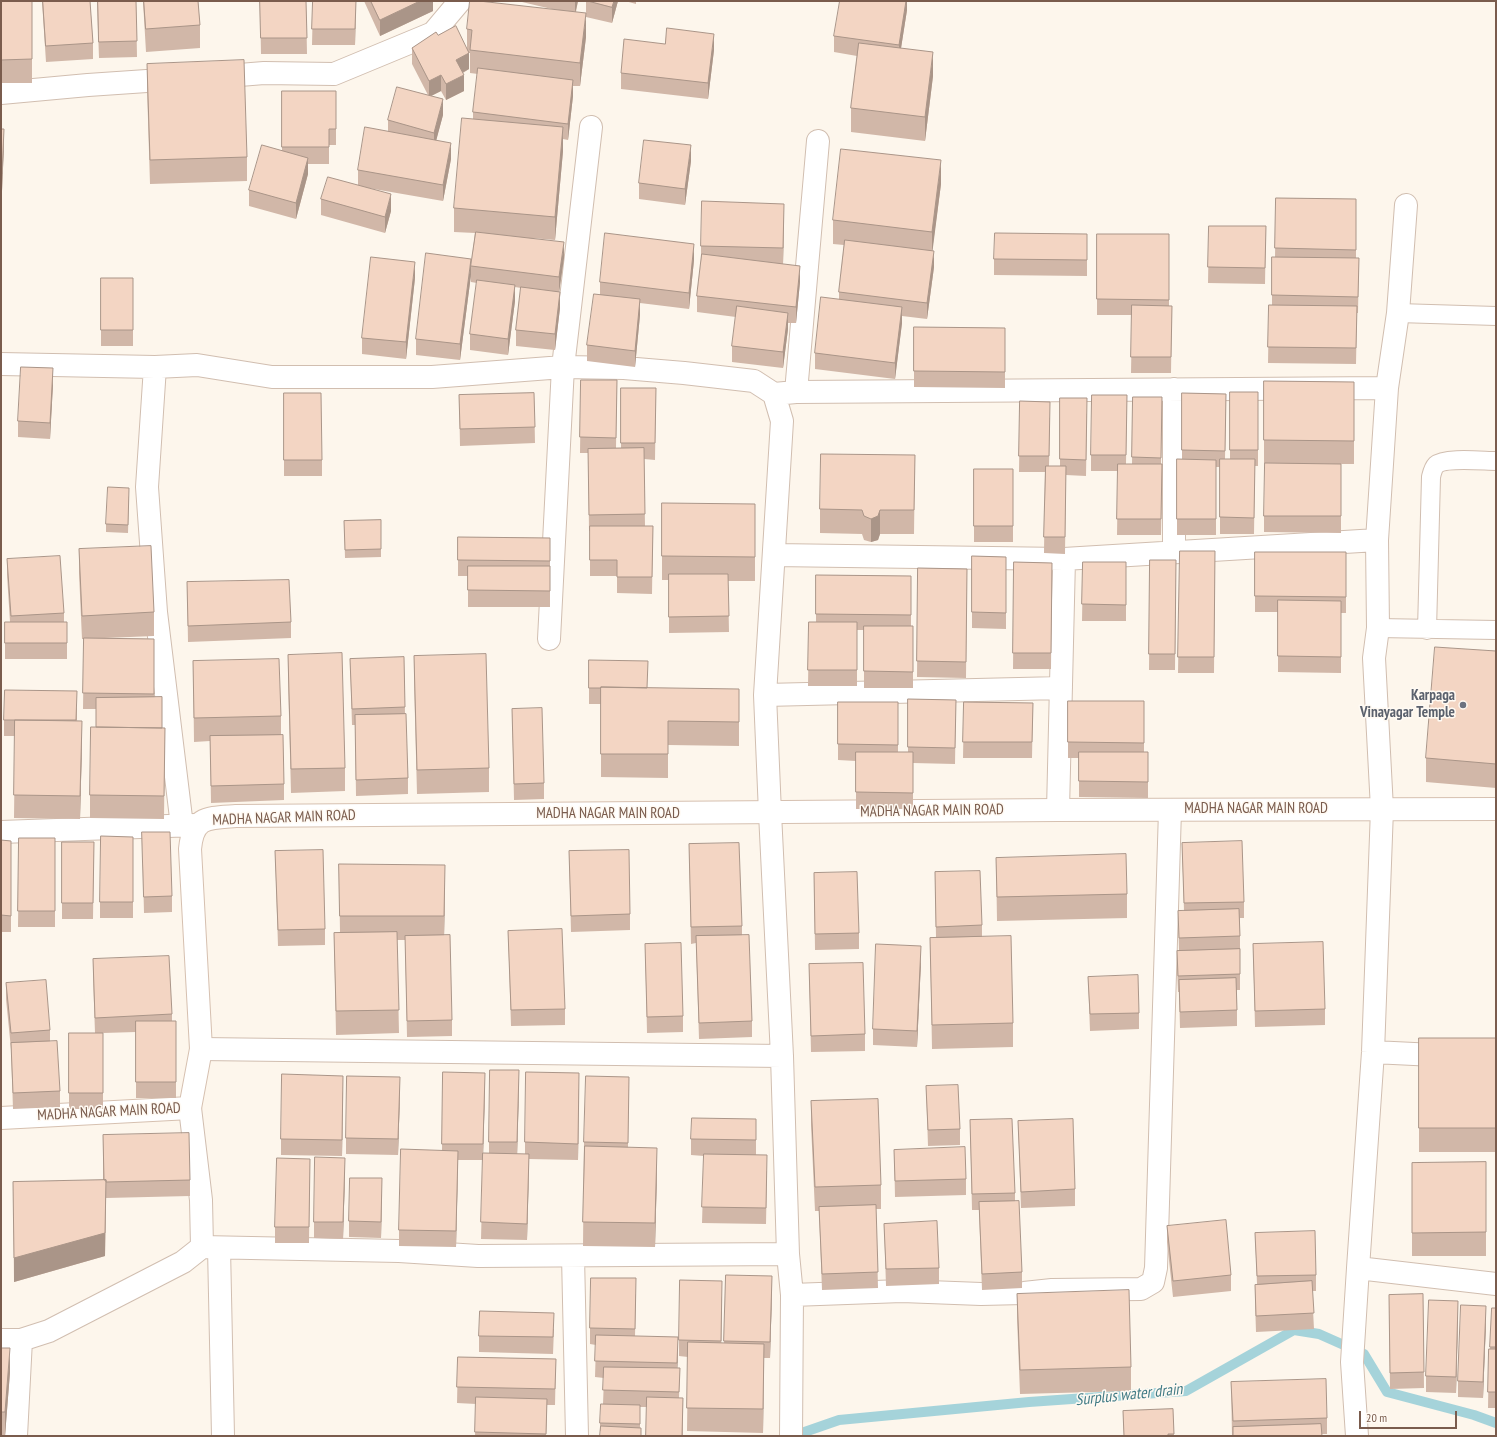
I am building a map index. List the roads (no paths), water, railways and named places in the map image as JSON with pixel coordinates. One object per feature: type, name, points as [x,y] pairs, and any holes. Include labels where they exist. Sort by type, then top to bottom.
[{"type":"street","points":[[1,93],[88,85],[257,74],[334,74],[433,33],[460,1]]},
{"type":"street","points":[[549,640],[563,367],[591,127]]},
{"type":"street","points":[[791,1426],[792,1295],[788,1254],[782,1056],[765,695],[782,421],[818,141]]},
{"type":"street","points":[[1357,1436],[1352,1362],[1373,1052],[1382,808],[1374,658],[1378,628],[1377,540],[1387,388],[1398,313],[1406,205]]},
{"type":"street","points":[[1,364],[155,367],[197,365],[272,378],[432,377],[563,367],[624,368],[754,381],[785,393],[1387,388]]},
{"type":"street","points":[[1,832],[189,826],[156,612],[147,487],[155,367]]},
{"type":"street","points":[[1174,389],[1174,552]]},
{"type":"street","points":[[774,555],[1064,559],[1377,540]]},
{"type":"street","points":[[1058,810],[1064,559]]},
{"type":"street","points":[[765,695],[1061,688]]},
{"type":"street","name":"MADHA NAGAR MAIN ROAD","points":[[1,1118],[190,1108],[201,1049],[190,848],[191,838],[189,826],[212,818],[236,816],[1058,810],[1382,808],[1496,809]]},
{"type":"street","points":[[792,1295],[902,1292],[989,1294],[1024,1293],[1052,1290],[1141,1289],[1153,1282],[1156,1260],[1170,810]]},
{"type":"street","points":[[201,1049],[782,1056]]},
{"type":"street","points":[[1373,1052],[1496,1058]]},
{"type":"street","points":[[190,1108],[201,1200],[211,1247],[223,1436]]},
{"type":"street","points":[[16,1436],[11,1340],[49,1331],[211,1247],[399,1252],[478,1256],[788,1254]]},
{"type":"street","points":[[572,1256],[577,1436]]},
{"type":"street","points":[[1358,1268],[1496,1284]]},
{"type":"lane","points":[[1398,313],[1496,316]]},
{"type":"lane","points":[[1427,630],[1431,477],[1434,467],[1439,463],[1449,461],[1496,461]]},
{"type":"lane","points":[[1378,628],[1496,630]]},
{"type":"waterway","name":"Surplus water drain","points":[[793,1436],[839,1420],[1029,1402],[1186,1391],[1294,1330],[1319,1334],[1364,1354],[1387,1392],[1474,1415],[1496,1423]]},
{"type":"place","name":"Karpaga Vinayagar Temple","points":[[1463,705]]}]
